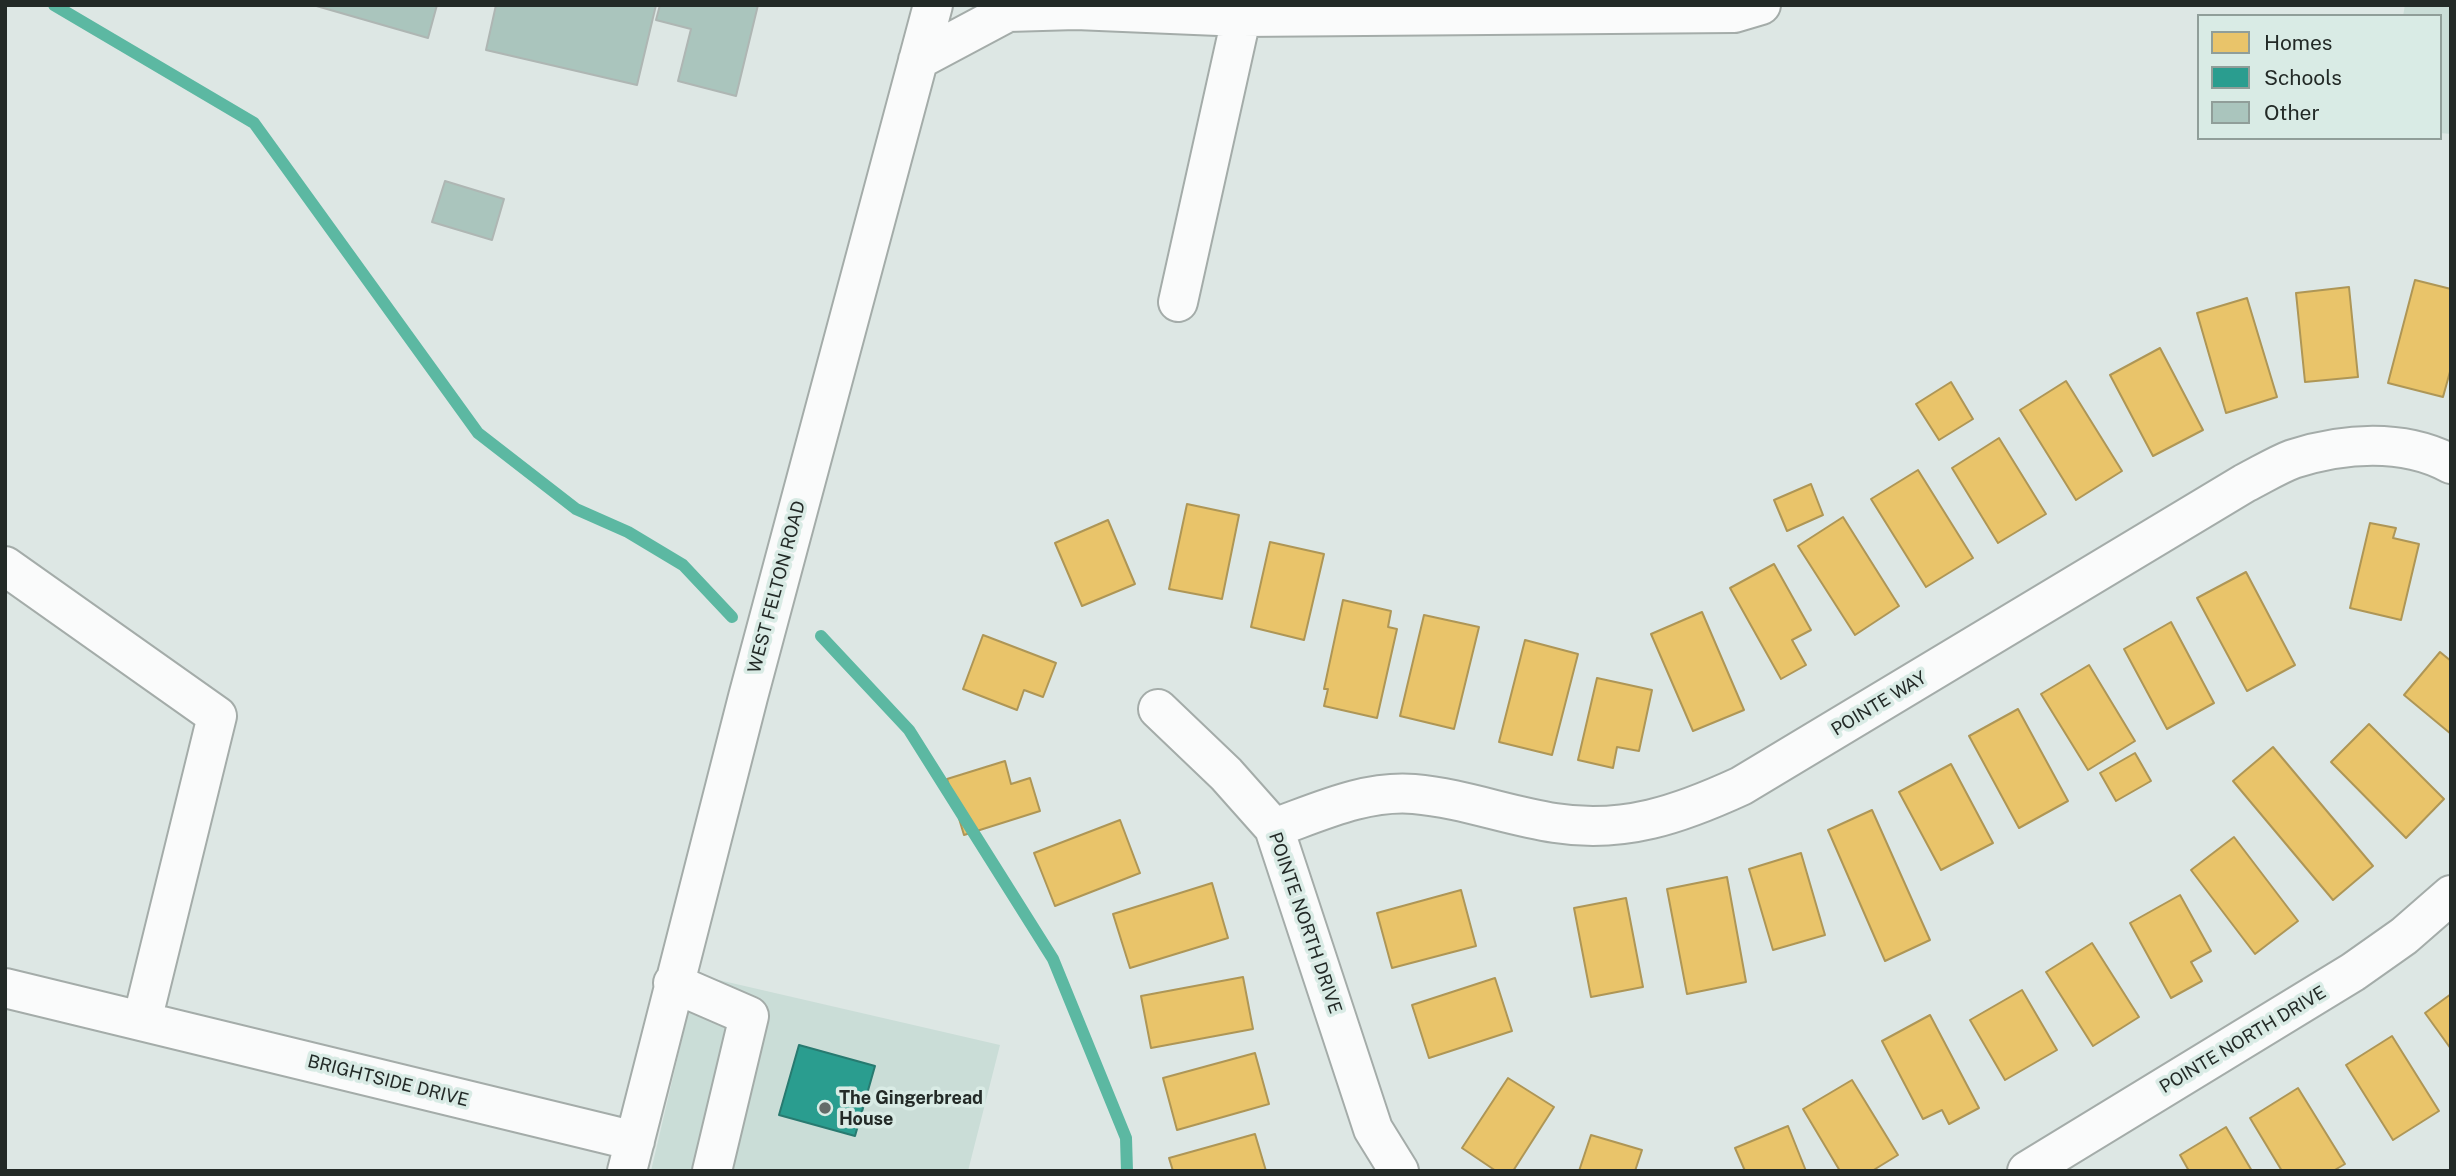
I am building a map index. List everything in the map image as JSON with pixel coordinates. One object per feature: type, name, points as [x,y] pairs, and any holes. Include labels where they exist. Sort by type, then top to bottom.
[{"type":"street","name":"WEST FELTON ROAD","points":[[631,1156],[673,983],[843,335],[933,5]]},
{"type":"street","points":[[918,60],[1008,12],[1073,8],[1734,13],[1761,5]]},
{"type":"street","points":[[1178,302],[1243,11]]},
{"type":"street","name":"POINTE WAY","points":[[1274,828],[1358,798],[1412,794],[1556,823],[1606,827],[1655,820],[1693,808],[1741,786],[2245,483],[2291,460],[2340,447],[2392,446],[2451,464]]},
{"type":"street","points":[[5,566],[217,716],[142,1021]]},
{"type":"street","name":"POINTE NORTH DRIVE","points":[[1158,709],[1226,774],[1274,828],[1373,1129],[1399,1171]]},
{"type":"street","name":"POINTE NORTH DRIVE","points":[[2027,1171],[2353,972],[2404,936],[2451,895]]},
{"type":"street","points":[[673,983],[749,1016],[712,1171]]},
{"type":"street","name":"BRIGHTSIDE DRIVE","points":[[5,988],[142,1021],[631,1156]]},
{"type":"shaded area","points":[[2405,5],[2451,5],[2451,134],[2442,133],[2442,14],[2403,14]]},
{"type":"shaded area","name":"The Gingerbread House","points":[[697,975],[1000,1045],[968,1171],[651,1171]]},
{"type":"building: Homes","points":[[2415,280],[2451,289],[2451,368],[2443,397],[2388,383]]},
{"type":"building: Homes","points":[[2349,287],[2358,377],[2305,382],[2296,293]]},
{"type":"building: Homes","points":[[2247,298],[2277,397],[2226,413],[2197,313]]},
{"type":"building: Homes","points":[[2160,348],[2203,430],[2153,456],[2110,375]]},
{"type":"building: Homes","points":[[2066,381],[2122,471],[2076,500],[2020,410]]},
{"type":"building: Homes","points":[[1951,382],[1973,419],[1939,440],[1916,404]]},
{"type":"building: Homes","points":[[1999,438],[2046,514],[1998,543],[1952,468]]},
{"type":"building: Homes","points":[[1918,470],[1973,558],[1926,587],[1871,499]]},
{"type":"building: Homes","points":[[1811,484],[1823,515],[1787,531],[1774,500]]},
{"type":"building: Homes","points":[[1187,504],[1239,515],[1222,599],[1169,589]]},
{"type":"building: Homes","points":[[1843,517],[1899,606],[1855,635],[1798,546]]},
{"type":"building: Homes","points":[[1108,520],[1135,584],[1082,606],[1055,543]]},
{"type":"building: Homes","points":[[2370,523],[2396,528],[2393,538],[2419,544],[2401,620],[2350,608]]},
{"type":"building: Homes","points":[[1270,542],[1324,554],[1304,640],[1251,627]]},
{"type":"building: Homes","points":[[1774,564],[1811,630],[1792,640],[1806,665],[1781,679],[1730,588]]},
{"type":"building: Homes","points":[[2246,572],[2295,665],[2247,691],[2197,598]]},
{"type":"building: Homes","points":[[1343,600],[1391,611],[1388,627],[1397,629],[1377,718],[1324,706],[1328,689],[1324,689]]},
{"type":"building: Homes","points":[[1702,612],[1744,710],[1693,731],[1651,634]]},
{"type":"building: Homes","points":[[1424,615],[1479,627],[1454,729],[1400,716]]},
{"type":"building: Homes","points":[[2171,622],[2214,703],[2167,729],[2124,649]]},
{"type":"building: Homes","points":[[983,635],[1056,663],[1043,697],[1024,690],[1017,710],[963,689]]},
{"type":"building: Homes","points":[[1525,640],[1578,654],[1552,755],[1499,742]]},
{"type":"building: Homes","points":[[2440,652],[2451,661],[2451,734],[2404,695]]},
{"type":"building: Homes","points":[[2089,665],[2135,741],[2088,770],[2041,694]]},
{"type":"building: Homes","points":[[1597,678],[1652,690],[1639,751],[1617,747],[1613,768],[1578,760]]},
{"type":"building: Homes","points":[[2018,709],[2068,801],[2019,828],[1969,736]]},
{"type":"building: Homes","points":[[2369,724],[2444,799],[2406,838],[2331,762]]},
{"type":"building: Homes","points":[[2273,747],[2373,866],[2333,900],[2233,781]]},
{"type":"building: Homes","points":[[2135,753],[2151,781],[2116,801],[2100,773]]},
{"type":"building: Homes","points":[[1005,761],[1011,784],[1030,778],[1040,811],[964,835],[947,779]]},
{"type":"building: Homes","points":[[1951,764],[1993,843],[1941,870],[1899,792]]},
{"type":"building: Homes","points":[[1872,810],[1930,940],[1885,961],[1828,830]]},
{"type":"building: Homes","points":[[1120,820],[1140,873],[1055,906],[1034,853]]},
{"type":"building: Homes","points":[[2234,837],[2298,921],[2255,954],[2191,870]]},
{"type":"building: Homes","points":[[1801,853],[1825,935],[1773,950],[1749,869]]},
{"type":"building: Homes","points":[[1727,877],[1746,982],[1687,994],[1667,889]]},
{"type":"building: Homes","points":[[1212,883],[1228,938],[1130,968],[1113,914]]},
{"type":"building: Homes","points":[[1461,890],[1476,946],[1392,968],[1377,913]]},
{"type":"building: Homes","points":[[2180,895],[2211,951],[2191,962],[2202,981],[2171,998],[2130,923]]},
{"type":"building: Homes","points":[[1626,898],[1643,987],[1591,997],[1574,908]]},
{"type":"building: Homes","points":[[2092,943],[2139,1017],[2093,1046],[2046,972]]},
{"type":"building: Homes","points":[[1243,977],[1253,1029],[1151,1048],[1141,996]]},
{"type":"building: Homes","points":[[1495,978],[1512,1031],[1429,1058],[1412,1005]]},
{"type":"building: Homes","points":[[2022,990],[2057,1050],[2005,1080],[1970,1020]]},
{"type":"building: Homes","points":[[2451,994],[2451,1049],[2425,1013]]},
{"type":"building: Homes","points":[[1930,1015],[1979,1108],[1949,1124],[1942,1110],[1923,1119],[1882,1041]]},
{"type":"building: Homes","points":[[2392,1036],[2439,1111],[2393,1140],[2346,1065]]},
{"type":"building: Homes","points":[[1255,1053],[1269,1104],[1177,1130],[1163,1078]]},
{"type":"building: Homes","points":[[1508,1078],[1554,1107],[1513,1171],[1496,1171],[1462,1148]]},
{"type":"building: Homes","points":[[1852,1080],[1898,1155],[1872,1171],[1840,1171],[1803,1109]]},
{"type":"building: Homes","points":[[2298,1088],[2345,1164],[2333,1171],[2282,1171],[2250,1118]]},
{"type":"building: Homes","points":[[1788,1126],[1806,1171],[1745,1171],[1735,1148]]},
{"type":"building: Homes","points":[[2226,1127],[2252,1171],[2189,1171],[2180,1155]]},
{"type":"building: Homes","points":[[1255,1134],[1266,1171],[1173,1171],[1169,1158]]},
{"type":"building: Homes","points":[[1591,1135],[1642,1150],[1635,1171],[1579,1171]]},
{"type":"building: Schools","points":[[799,1045],[875,1066],[855,1136],[779,1115]]},
{"type":"building: Other","points":[[313,5],[437,5],[428,38]]},
{"type":"building: Other","points":[[496,5],[656,5],[637,85],[486,50]]},
{"type":"building: Other","points":[[660,5],[758,5],[736,96],[678,81],[691,29],[656,20]]},
{"type":"building: Other","points":[[445,181],[504,199],[492,240],[432,222]]},
{"type":"waterway","points":[[54,5],[254,123],[478,433],[576,509],[628,532],[683,565],[732,617]]},
{"type":"waterway","points":[[821,636],[909,730],[1053,959],[1126,1138],[1127,1171]]},
{"type":"place","name":"The Gingerbread House","points":[[825,1108]]}]
